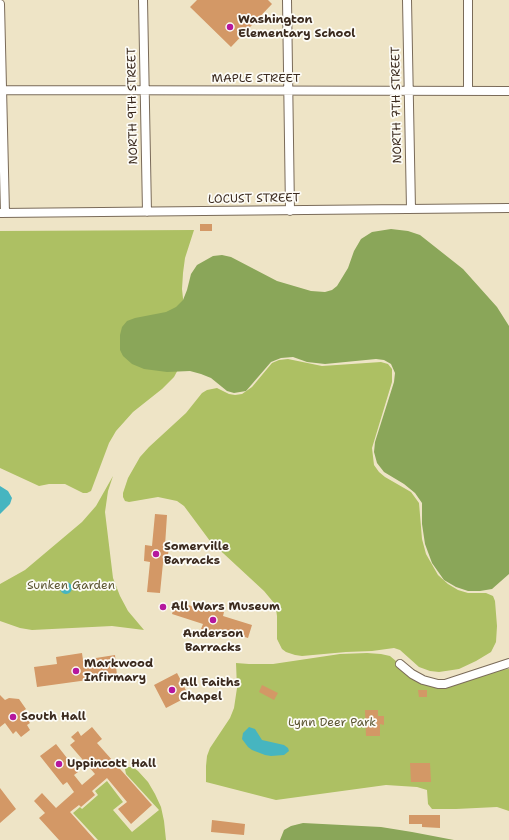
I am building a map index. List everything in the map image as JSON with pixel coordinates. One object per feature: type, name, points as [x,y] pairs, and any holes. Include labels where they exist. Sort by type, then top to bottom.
[{"type":"street","name":"NORTH 9TH STREET","points":[[143,0],[147,212]]},
{"type":"street","points":[[287,0],[290,211]]},
{"type":"street","name":"NORTH 7TH STREET","points":[[407,0],[411,209]]},
{"type":"street","points":[[468,0],[468,91]]},
{"type":"street","points":[[0,4],[3,90],[3,213]]},
{"type":"street","name":"MAPLE STREET","points":[[3,90],[509,91]]},
{"type":"street","name":"LOCUST STREET","points":[[3,213],[509,208]]},
{"type":"street","points":[[400,664],[412,674],[423,680],[438,684],[445,684],[509,663]]},
{"type":"green space","points":[[391,229],[408,231],[420,235],[463,269],[497,307],[509,326],[509,574],[492,589],[468,591],[456,587],[444,580],[432,563],[425,544],[422,524],[422,503],[415,493],[404,484],[384,472],[377,463],[374,452],[375,442],[394,382],[395,373],[391,364],[384,360],[376,359],[325,364],[307,362],[293,357],[281,358],[271,362],[246,391],[234,393],[227,391],[211,378],[190,371],[167,372],[144,369],[132,364],[123,356],[120,350],[120,335],[122,327],[127,321],[166,312],[176,307],[183,300],[191,274],[197,265],[213,256],[222,255],[231,257],[277,281],[311,291],[325,292],[332,290],[337,286],[348,268],[354,251],[361,239],[372,232]]},
{"type":"green space","points":[[194,230],[185,258],[183,273],[182,289],[184,308],[181,364],[174,377],[162,389],[133,412],[116,431],[109,443],[91,491],[83,493],[65,484],[49,484],[39,486],[0,468],[0,231]]},
{"type":"green space","points":[[288,359],[322,366],[381,362],[388,364],[392,369],[392,382],[372,448],[374,465],[385,477],[411,492],[419,503],[422,539],[426,554],[438,575],[458,590],[468,593],[486,593],[493,596],[495,601],[497,626],[496,642],[491,652],[459,669],[439,672],[430,671],[419,667],[400,650],[394,648],[302,656],[286,652],[282,649],[277,639],[277,616],[274,603],[264,591],[210,541],[184,506],[177,501],[158,497],[129,502],[125,501],[123,493],[128,478],[140,457],[186,413],[202,393],[207,390],[217,388],[229,394],[242,394],[252,387],[272,363],[279,360]]},
{"type":"green space","name":"Sunken Garden","points":[[113,476],[108,491],[105,512],[113,578],[128,611],[144,630],[112,626],[32,630],[20,628],[0,621],[0,584],[25,570],[82,522],[96,506]]},
{"type":"green space","name":"Lynn Deer Park","points":[[367,653],[390,656],[403,667],[438,684],[481,671],[509,669],[509,811],[497,807],[432,809],[428,804],[427,790],[417,787],[386,785],[276,800],[206,782],[207,756],[210,748],[230,718],[234,708],[237,688],[236,663],[273,664],[340,654]]},
{"type":"green space","points":[[127,767],[133,767],[138,771],[148,782],[155,794],[161,807],[166,840],[98,840],[73,813],[80,807],[82,809],[98,795],[95,791],[107,781],[123,802],[113,810],[132,832],[159,810],[126,774],[125,769]]},
{"type":"green space","points":[[303,823],[381,827],[454,840],[280,840],[284,830],[291,826]]},
{"type":"water","points":[[0,486],[8,491],[12,498],[10,504],[0,514]]},
{"type":"water","points":[[64,582],[68,582],[72,588],[68,594],[64,594],[60,590],[60,586]]},
{"type":"water","points":[[249,727],[255,729],[262,740],[284,745],[289,751],[284,755],[271,756],[252,750],[242,739],[243,733]]},
{"type":"building","name":"Washington Elementary School","points":[[197,0],[268,0],[272,4],[231,47],[190,7]]},
{"type":"building","points":[[200,224],[212,224],[212,231],[200,231]]},
{"type":"building","name":"Somerville Barracks","points":[[155,514],[167,515],[165,546],[169,546],[167,564],[163,563],[160,593],[147,592],[150,562],[144,561],[145,545],[152,546]]},
{"type":"building","name":"Anderson Barracks","points":[[176,601],[207,611],[208,607],[224,612],[223,616],[252,625],[248,638],[220,629],[218,634],[201,629],[203,624],[172,614]]},
{"type":"building","name":"Markwood Infirmary","points":[[82,653],[83,660],[115,655],[117,676],[37,687],[34,667],[57,664],[56,657]]},
{"type":"building","name":"All Faiths Chapel","points":[[177,673],[189,696],[166,708],[154,685]]},
{"type":"building","points":[[262,685],[278,693],[274,700],[259,692]]},
{"type":"building","points":[[418,690],[427,690],[427,697],[419,697]]},
{"type":"building","name":"South Hall","points":[[0,695],[5,700],[9,698],[19,699],[26,709],[22,712],[30,723],[27,725],[30,730],[21,737],[16,731],[13,734],[5,723],[0,727]]},
{"type":"building","points":[[365,710],[378,710],[378,716],[384,716],[384,725],[380,724],[380,736],[366,736]]},
{"type":"building","points":[[92,727],[102,739],[97,743],[152,805],[131,824],[118,809],[127,802],[107,778],[92,791],[95,795],[81,807],[79,805],[70,812],[95,840],[59,840],[39,818],[45,813],[34,801],[42,793],[56,808],[74,792],[67,782],[63,785],[40,756],[56,744],[78,772],[74,775],[82,785],[95,774],[70,745],[75,741],[71,737],[78,731],[81,736]]},
{"type":"building","points":[[410,763],[430,763],[431,782],[411,782]]},
{"type":"building","points":[[0,788],[16,809],[0,823]]},
{"type":"building","points":[[409,815],[440,815],[440,828],[422,827],[422,824],[409,824]]},
{"type":"building","points":[[212,820],[245,824],[244,835],[211,832]]},
{"type":"place","name":"Washington Elementary School","points":[[230,27]]},
{"type":"place","name":"Somerville Barracks","points":[[156,554]]},
{"type":"place","name":"All Wars Museum","points":[[163,607]]},
{"type":"place","name":"Anderson Barracks","points":[[213,620]]},
{"type":"place","name":"Markwood Infirmary","points":[[76,671]]},
{"type":"place","name":"All Faiths Chapel","points":[[172,690]]},
{"type":"place","name":"South Hall","points":[[13,717]]},
{"type":"place","name":"Uppincott Hall","points":[[59,764]]}]
